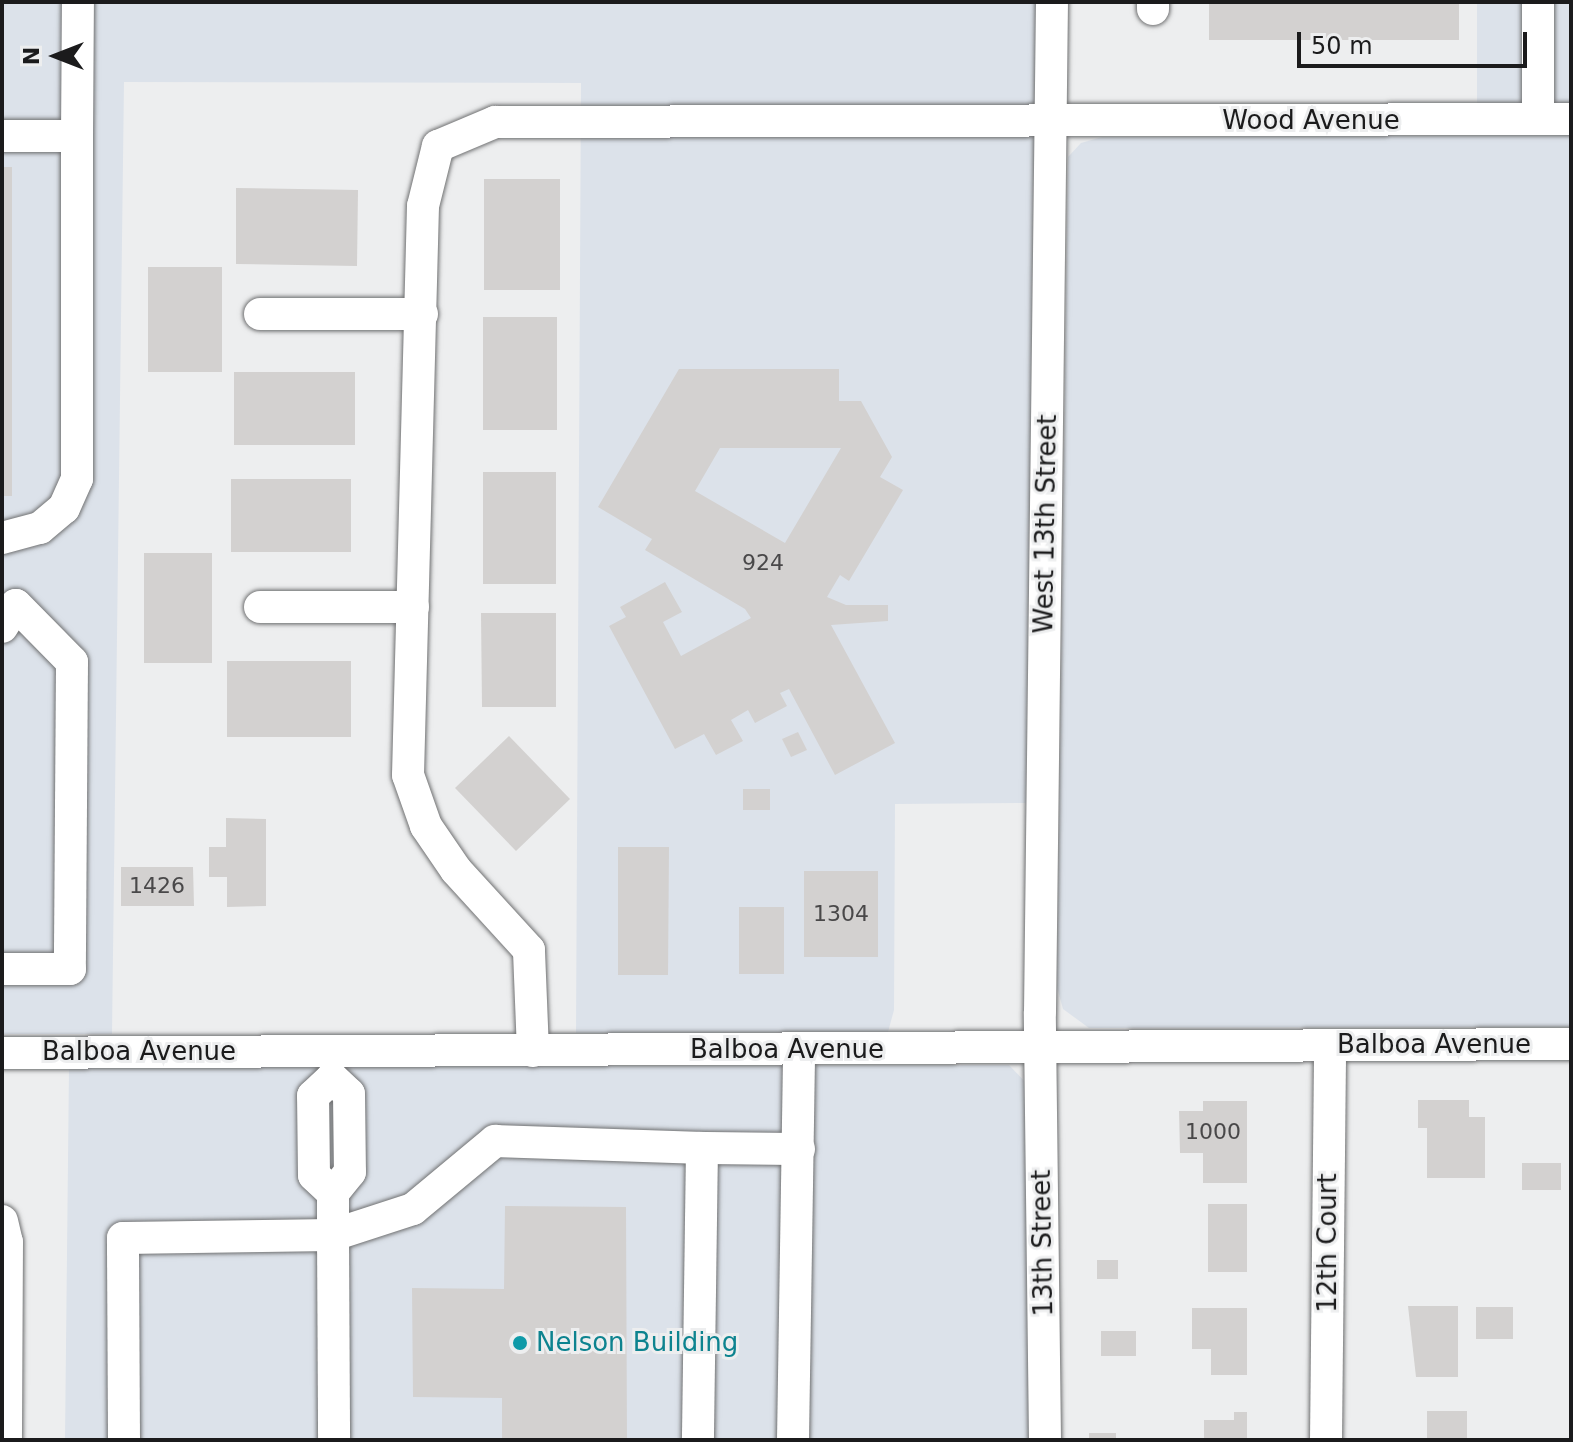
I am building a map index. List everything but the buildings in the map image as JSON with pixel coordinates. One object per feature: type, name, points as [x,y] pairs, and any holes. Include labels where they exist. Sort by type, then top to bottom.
[{"type":"street","points":[[2,538],[40,528],[64,508],[77,479],[78,2]]},
{"type":"street","name":"West 13th Street","points":[[1041,1047],[1052,2]]},
{"type":"street","points":[[1538,2],[1538,119]]},
{"type":"street","name":"Wood Avenue","points":[[422,314],[423,206],[438,146],[495,122],[1050,123],[1571,119]]},
{"type":"street","points":[[2,136],[77,136]]},
{"type":"street","points":[[260,314],[422,314],[408,775],[426,826],[456,870],[529,950],[533,1051]]},
{"type":"street","points":[[2,969],[70,969],[72,662],[7,605]]},
{"type":"street","points":[[260,607],[413,607]]},
{"type":"street","name":"Balboa Avenue","points":[[2,1053],[333,1064],[533,1051],[1571,1044]]},
{"type":"street","name":"12th Court","points":[[1326,1440],[1330,1046]]},
{"type":"street","name":"13th Street","points":[[1041,1047],[1045,1440]]},
{"type":"street","points":[[793,1440],[799,1051]]},
{"type":"street","points":[[333,1064],[349,1094],[350,1172],[333,1193],[334,1440]]},
{"type":"street","points":[[124,1440],[123,1238],[333,1235],[413,1209],[495,1141],[799,1149]]},
{"type":"street","points":[[698,1440],[702,1148]]},
{"type":"street","points":[[2,1221],[7,1242],[6,1440]]},
{"type":"shaded area","points":[[2,2],[1036,2],[1026,803],[895,804],[894,1010],[888,1032],[576,1033],[581,83],[124,82],[112,1034],[2,1034]]},
{"type":"shaded area","points":[[1477,2],[1571,2],[1571,106],[1477,106]]},
{"type":"shaded area","points":[[1571,135],[1571,1027],[1089,1028],[1063,1009],[1057,987],[1068,157],[1081,143],[1102,137]]},
{"type":"shaded area","points":[[1009,1065],[1031,1088],[1036,1440],[65,1440],[69,1067]]},
{"type":"place","name":"Nelson Building","points":[[520,1343]]}]
